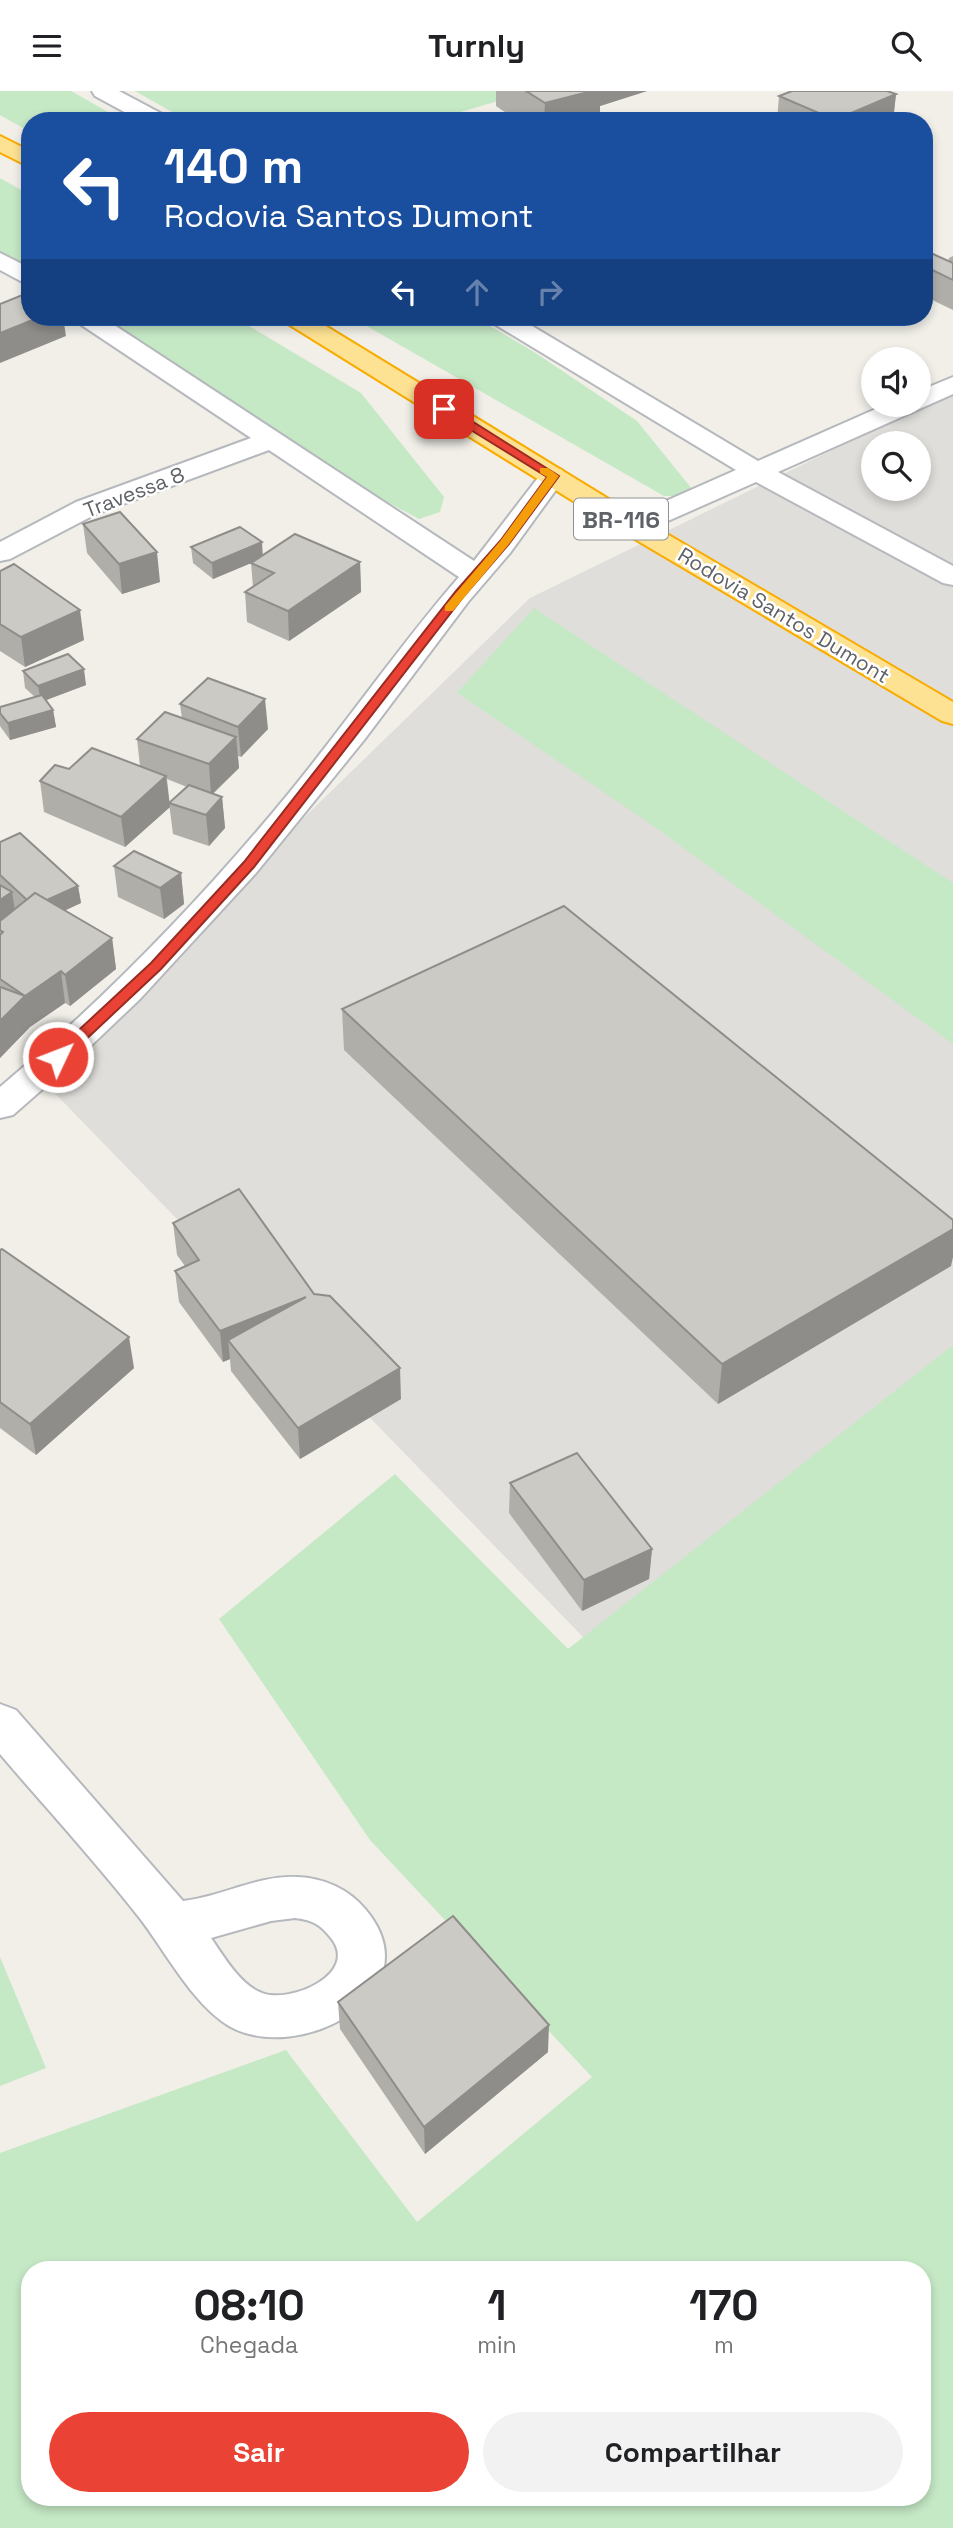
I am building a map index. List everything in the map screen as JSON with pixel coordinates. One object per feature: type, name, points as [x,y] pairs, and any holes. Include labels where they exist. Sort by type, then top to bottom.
[{"type":"highway","points":[[0,143],[21,155]]},
{"type":"highway","name":"Rodovia Santos Dumont","points":[[308,326],[633,526],[953,715]]},
{"type":"street","points":[[103,91],[142,112]]},
{"type":"street","points":[[0,260],[21,273]]},
{"type":"street","points":[[100,326],[475,575]]},
{"type":"street","points":[[515,326],[756,471],[953,577]]},
{"type":"street","points":[[931,395],[953,385]]},
{"type":"street","points":[[633,526],[879,417]]},
{"type":"street","name":"Travessa 8","points":[[0,553],[86,509],[271,440]]},
{"type":"street","points":[[0,1107],[38,1076],[156,966],[249,865],[475,575],[505,542],[553,476]]},
{"type":"street","points":[[0,1723],[172,1923]]},
{"type":"shaded area","points":[[953,391],[953,2018],[38,1076],[530,598],[861,436],[861,501],[931,501],[931,431],[871,431],[900,417],[931,417],[931,402]]},
{"type":"green space","points":[[0,91],[71,91],[108,112],[21,112],[21,127],[0,115]]},
{"type":"green space","points":[[135,91],[532,91],[461,112],[172,112]]},
{"type":"green space","points":[[0,178],[21,190],[21,269],[0,254]]},
{"type":"green space","points":[[102,326],[249,326],[361,393],[444,497],[440,512],[419,519],[286,447]]},
{"type":"green space","points":[[367,326],[490,326],[637,421],[692,489],[679,496],[664,496]]},
{"type":"green space","points":[[534,608],[953,883],[953,1044],[645,820],[457,693]]},
{"type":"green space","points":[[953,1345],[953,2528],[0,2528],[0,2153],[286,2050],[417,2222],[592,2077],[370,1840],[219,1619],[395,1474],[568,1649]]},
{"type":"green space","points":[[0,1957],[46,2068],[0,2086]]},
{"type":"building","points":[[526,91],[592,91],[545,103]]},
{"type":"building","points":[[792,91],[887,91],[896,94],[854,112],[816,112],[779,96]]},
{"type":"building","points":[[933,254],[953,263],[953,280],[933,270]]},
{"type":"building","points":[[21,296],[21,325],[0,333],[0,304]]},
{"type":"building","points":[[120,512],[157,552],[119,564],[83,524]]},
{"type":"building","points":[[240,527],[262,542],[212,563],[191,547]]},
{"type":"building","points":[[295,534],[360,562],[288,611],[245,592],[274,573],[251,563]]},
{"type":"building","points":[[14,564],[80,610],[21,637],[0,624],[0,571]]},
{"type":"building","points":[[68,654],[84,669],[38,686],[23,671]]},
{"type":"building","points":[[208,678],[265,699],[238,727],[180,704]]},
{"type":"building","points":[[42,695],[53,710],[8,723],[0,713],[0,707]]},
{"type":"building","points":[[165,712],[236,737],[209,764],[137,739]]},
{"type":"building","points":[[92,748],[166,776],[121,817],[40,781],[55,765],[69,769]]},
{"type":"building","points":[[189,785],[222,797],[206,815],[169,803]]},
{"type":"building","points":[[20,833],[78,886],[47,900],[35,893],[27,900],[0,875],[0,842]]},
{"type":"building","points":[[134,851],[181,873],[160,888],[114,866]]},
{"type":"building","points":[[0,885],[12,892],[0,900]]},
{"type":"building","points":[[35,893],[112,938],[65,975],[61,971],[25,996],[0,979],[0,935],[3,932],[0,930],[0,921]]},
{"type":"building","points":[[564,906],[953,1220],[953,1229],[722,1364],[342,1009]]},
{"type":"building","points":[[0,987],[25,996],[0,1021]]},
{"type":"building","points":[[239,1189],[314,1294],[330,1296],[400,1368],[298,1428],[228,1340],[306,1297],[220,1331],[175,1271],[199,1260],[173,1223]]},
{"type":"building","points":[[2,1249],[129,1337],[30,1424],[0,1402]]},
{"type":"building","points":[[577,1453],[652,1549],[584,1580],[510,1483]]},
{"type":"building","points":[[453,1916],[549,2025],[424,2127],[338,2002]]},
{"type":"slow traffic","points":[[449,608],[505,542],[553,476],[544,471]]},
{"type":"route","points":[[58,1057],[156,966],[249,865],[475,575],[505,542],[553,476],[444,409]]}]
